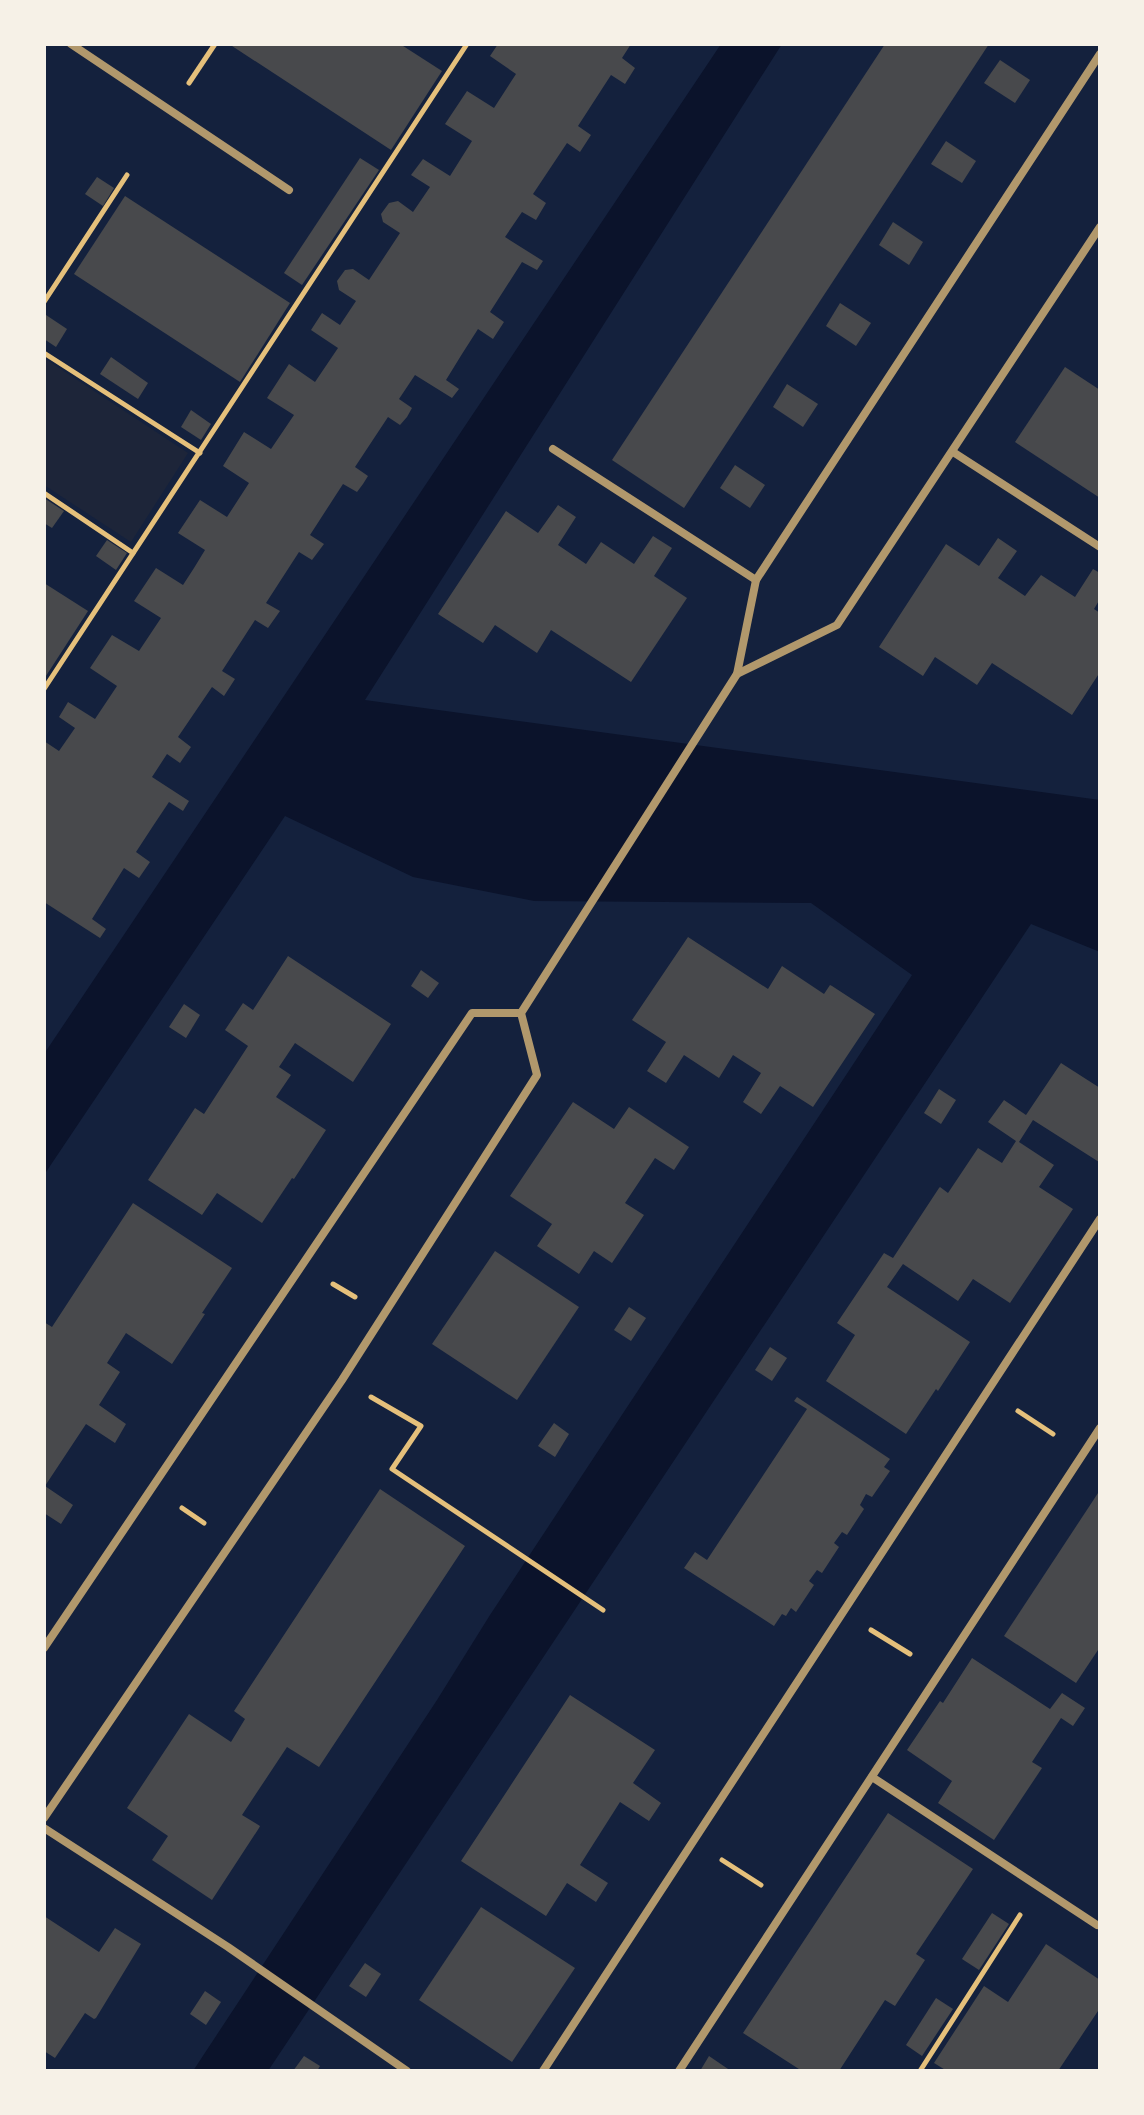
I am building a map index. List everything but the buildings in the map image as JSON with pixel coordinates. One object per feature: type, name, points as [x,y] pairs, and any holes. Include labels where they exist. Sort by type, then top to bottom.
[{"type":"street","points":[[71,44],[289,190]]},
{"type":"street","points":[[44,1818],[342,1380],[537,1075],[521,1013],[737,674],[756,580],[1100,54]]},
{"type":"street","points":[[737,674],[837,625],[1100,227]]},
{"type":"street","points":[[553,449],[756,580]]},
{"type":"street","points":[[953,452],[1100,547]]},
{"type":"street","points":[[44,1648],[472,1013],[521,1013]]},
{"type":"street","points":[[543,2071],[1100,1219]]},
{"type":"street","points":[[679,2071],[1100,1428]]},
{"type":"street","points":[[872,1777],[1097,1925]]},
{"type":"street","points":[[44,1828],[228,1947],[407,2071]]},
{"type":"path","points":[[171,111],[215,44]]},
{"type":"path","points":[[44,689],[467,44]]},
{"type":"path","points":[[44,302],[127,175]]},
{"type":"path","points":[[44,353],[200,453]]},
{"type":"path","points":[[44,493],[133,553]]},
{"type":"path","points":[[301,1265],[384,1314]]},
{"type":"path","points":[[342,1380],[421,1426],[392,1469],[603,1610]]},
{"type":"path","points":[[987,1391],[1083,1454]]},
{"type":"path","points":[[151,1488],[233,1541]]},
{"type":"path","points":[[843,1612],[940,1673]]},
{"type":"path","points":[[694,1842],[789,1902]]},
{"type":"path","points":[[920,2071],[1038,1887]]},
{"type":"shaded area","points":[[721,44],[782,44],[365,700],[1100,800],[1100,952],[1031,924],[268,2071],[193,2071],[912,975],[811,903],[534,901],[413,877],[285,816],[44,1175],[44,1054]]},
{"type":"shaded area","points":[[44,358],[188,453],[131,542],[44,485]]}]
